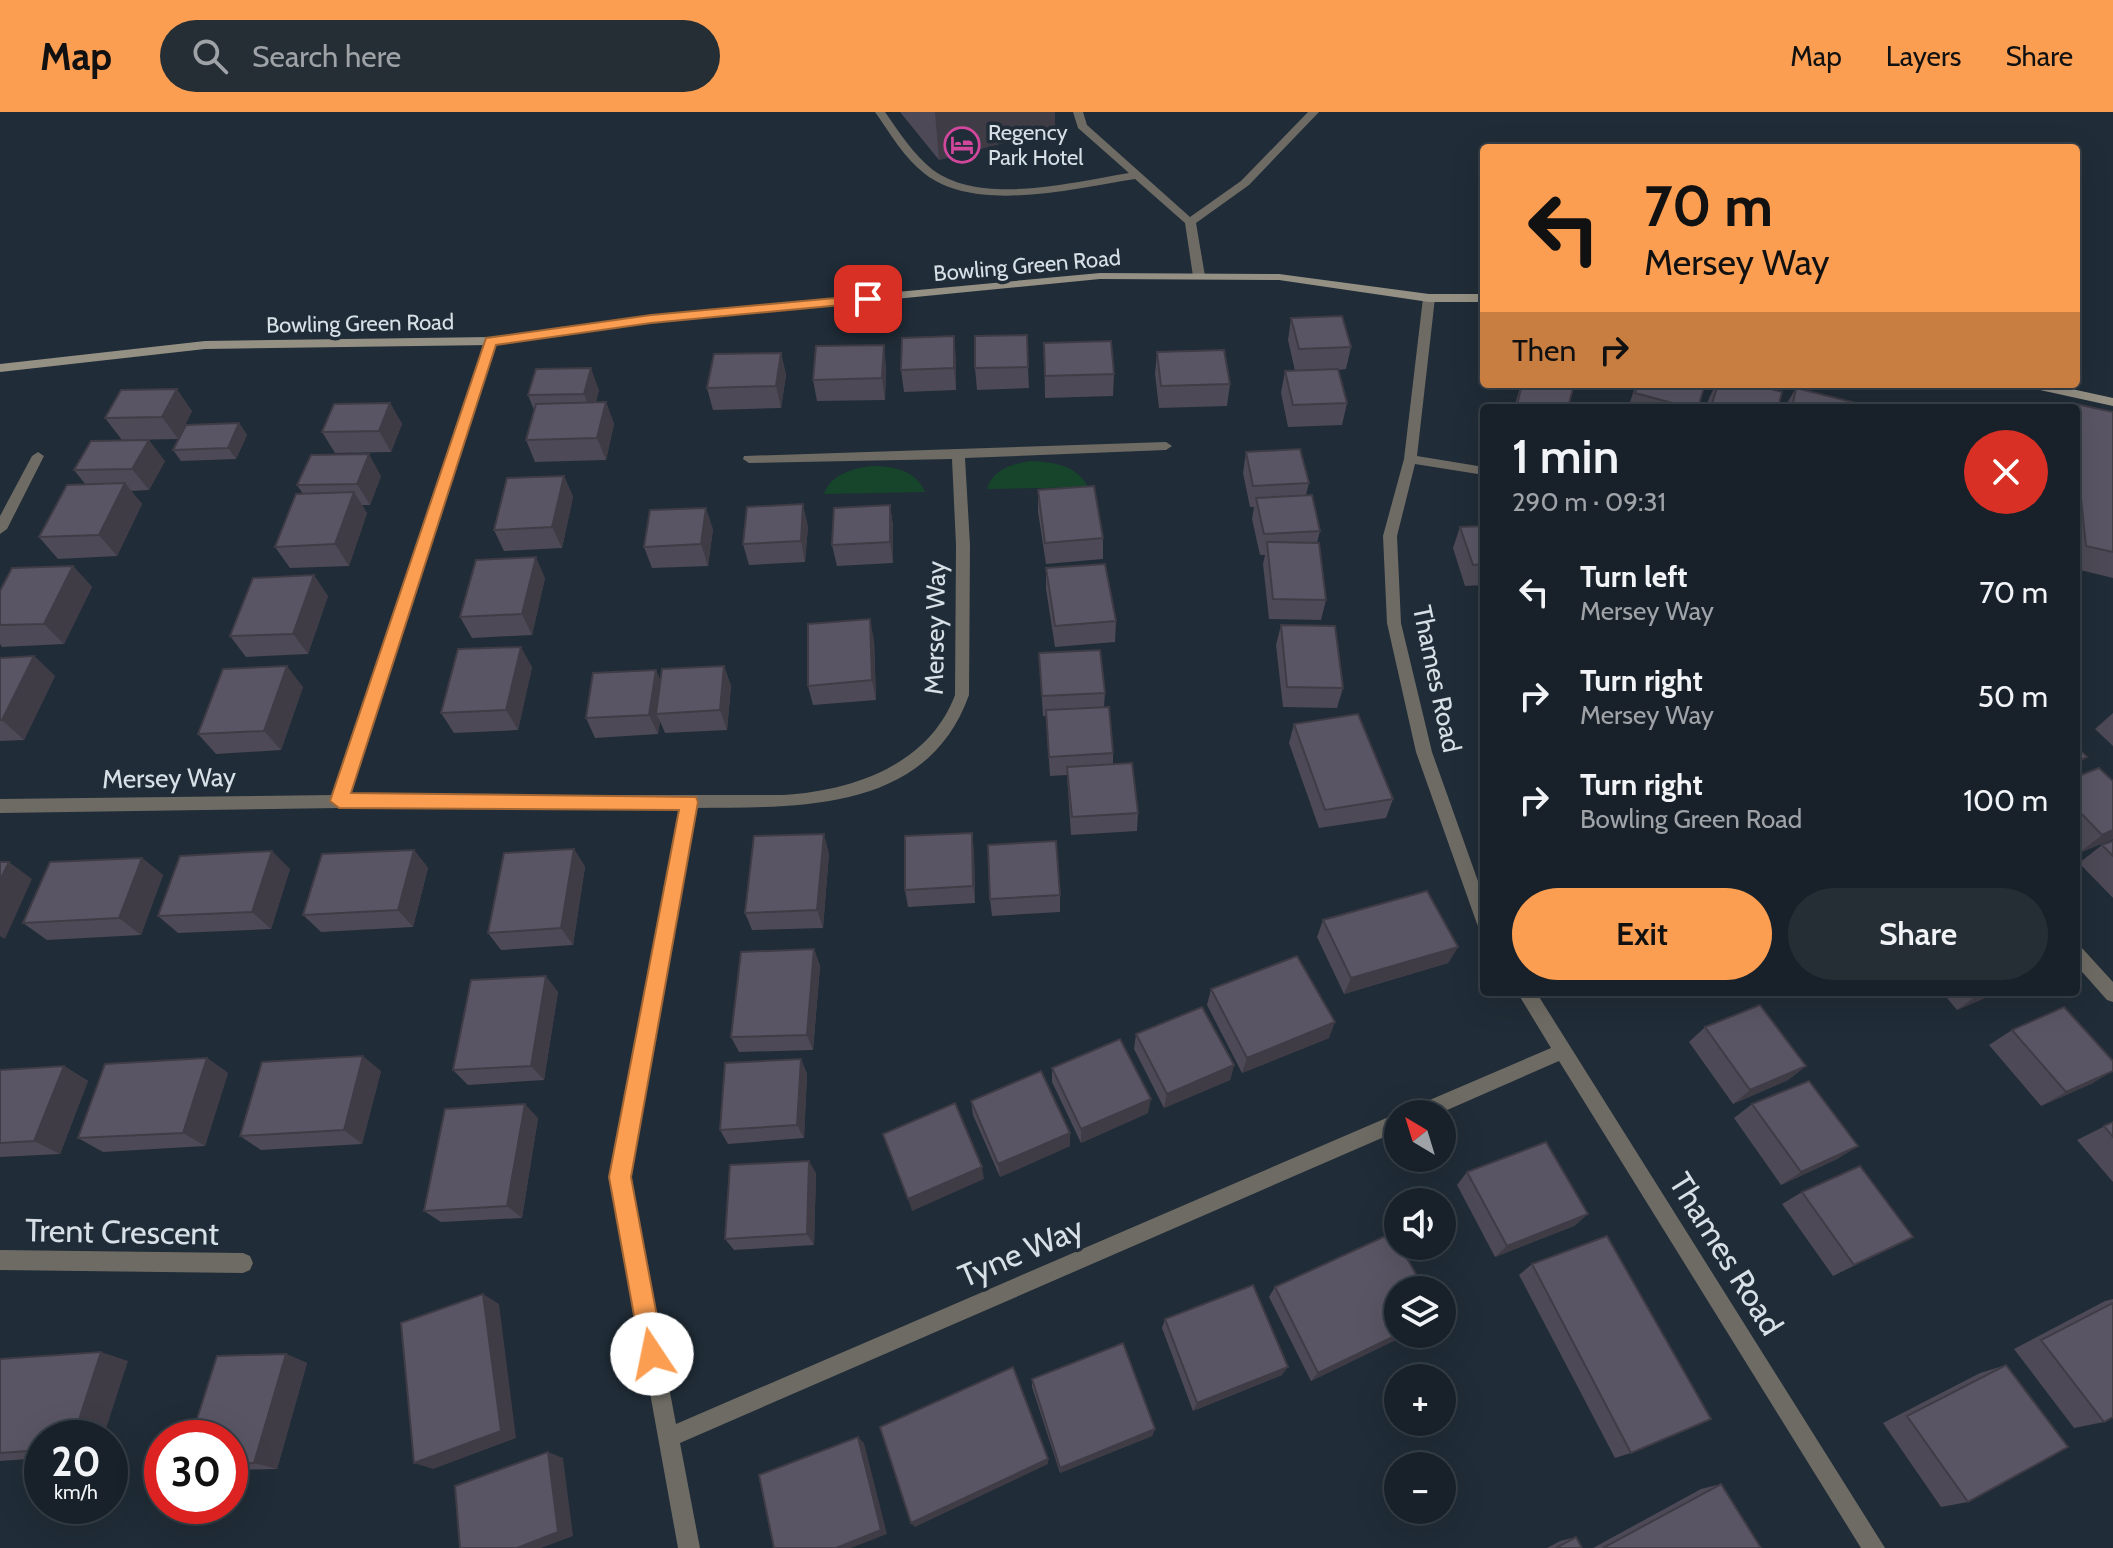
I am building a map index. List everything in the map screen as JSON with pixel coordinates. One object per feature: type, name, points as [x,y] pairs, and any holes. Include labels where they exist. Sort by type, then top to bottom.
[{"type":"street","points":[[880,112],[912,154],[937,178],[975,190],[1037,189],[1139,175]]},
{"type":"street","points":[[1078,112],[1082,126],[1190,222],[1199,276]]},
{"type":"street","points":[[1190,222],[1245,183],[1314,112]]},
{"type":"street","name":"Bowling Green Road","points":[[0,368],[205,345],[491,341],[651,319],[1100,276],[1279,277],[1429,298],[1480,298]]},
{"type":"street","name":"Thames Road","points":[[1429,298],[1410,459],[1390,536],[1394,623],[1424,752],[1480,910]]},
{"type":"street","points":[[339,801],[491,341]]},
{"type":"street","points":[[2049,388],[2113,402]]},
{"type":"street","points":[[749,459],[1166,446]]},
{"type":"street","name":"Mersey Way","points":[[0,806],[339,801],[689,802],[813,799],[860,786],[904,767],[935,746],[957,718],[962,665],[958,454]]},
{"type":"street","points":[[0,529],[38,456]]},
{"type":"street","points":[[1410,459],[1480,470]]},
{"type":"street","points":[[689,802],[620,1177],[689,1548]]},
{"type":"street","points":[[2080,957],[2113,994]]},
{"type":"street","name":"Thames Road","points":[[1529,996],[1874,1548]]},
{"type":"street","points":[[1449,1100],[1563,1051]]},
{"type":"street","name":"Tyne Way","points":[[668,1438],[1384,1128]]},
{"type":"street","name":"Trent Crescent","points":[[0,1260],[243,1263]]},
{"type":"green space","points":[[1031,461],[1071,469],[1088,487],[987,489],[999,472]]},
{"type":"green space","points":[[871,466],[910,474],[925,492],[824,494],[837,477]]},
{"type":"building","points":[[1342,316],[1351,347],[1299,349],[1291,318]]},
{"type":"building","points":[[1027,335],[1028,367],[975,368],[975,336]]},
{"type":"building","points":[[954,336],[954,368],[901,370],[902,338]]},
{"type":"building","points":[[1111,341],[1114,374],[1045,376],[1044,343]]},
{"type":"building","points":[[884,345],[882,378],[813,380],[816,346]]},
{"type":"building","points":[[1224,350],[1230,384],[1161,386],[1157,352]]},
{"type":"building","points":[[781,353],[776,386],[707,388],[714,354]]},
{"type":"building","points":[[591,368],[584,394],[528,395],[536,369]]},
{"type":"building","points":[[1338,369],[1347,403],[1293,405],[1285,371]]},
{"type":"building","points":[[1521,388],[1573,388],[1569,404],[1517,404]]},
{"type":"building","points":[[1637,388],[1704,388],[1699,404],[1676,404],[1635,393]]},
{"type":"building","points":[[1717,388],[1767,388],[1782,392],[1779,404],[1712,404]]},
{"type":"building","points":[[1796,388],[1860,404],[1793,404]]},
{"type":"building","points":[[177,389],[162,417],[105,418],[121,390]]},
{"type":"building","points":[[606,402],[597,438],[526,440],[536,404]]},
{"type":"building","points":[[390,403],[379,431],[322,432],[334,404]]},
{"type":"building","points":[[2080,405],[2113,412],[2113,552],[2086,546],[2080,488]]},
{"type":"building","points":[[239,423],[228,448],[173,450],[186,425]]},
{"type":"building","points":[[149,440],[132,469],[74,470],[91,441]]},
{"type":"building","points":[[1300,449],[1309,483],[1253,486],[1246,452]]},
{"type":"building","points":[[369,454],[357,484],[297,485],[311,455]]},
{"type":"building","points":[[564,476],[552,527],[494,530],[507,478]]},
{"type":"building","points":[[125,483],[99,535],[39,537],[67,485]]},
{"type":"building","points":[[1094,486],[1103,538],[1045,543],[1038,490]]},
{"type":"building","points":[[354,492],[335,544],[275,547],[296,494]]},
{"type":"building","points":[[1312,495],[1320,531],[1264,534],[1256,498]]},
{"type":"building","points":[[803,504],[801,541],[743,544],[747,507]]},
{"type":"building","points":[[890,505],[890,542],[832,545],[834,508]]},
{"type":"building","points":[[706,508],[701,544],[644,547],[650,510]]},
{"type":"building","points":[[1480,526],[1480,564],[1473,565],[1460,527]]},
{"type":"building","points":[[1267,542],[1319,543],[1326,600],[1273,599]]},
{"type":"building","points":[[536,557],[522,614],[460,617],[476,560]]},
{"type":"building","points":[[1105,564],[1116,621],[1055,626],[1046,568]]},
{"type":"building","points":[[73,566],[44,624],[0,625],[0,591],[12,568]]},
{"type":"building","points":[[314,575],[293,634],[230,636],[253,578]]},
{"type":"building","points":[[870,619],[872,680],[808,686],[808,624]]},
{"type":"building","points":[[1281,625],[1335,626],[1343,688],[1287,687]]},
{"type":"building","points":[[521,647],[506,710],[441,713],[458,649]]},
{"type":"building","points":[[1100,650],[1105,693],[1042,696],[1039,653]]},
{"type":"building","points":[[34,656],[2,720],[0,720],[0,658]]},
{"type":"building","points":[[287,666],[264,731],[198,734],[223,669]]},
{"type":"building","points":[[724,666],[720,710],[656,714],[662,669]]},
{"type":"building","points":[[656,670],[649,715],[586,718],[593,673]]},
{"type":"building","points":[[1109,707],[1113,753],[1049,757],[1046,710]]},
{"type":"building","points":[[1358,714],[1393,799],[1325,810],[1294,724]]},
{"type":"building","points":[[1132,763],[1138,813],[1072,817],[1067,767]]},
{"type":"building","points":[[2099,768],[2113,781],[2113,830],[2102,835],[2080,812],[2080,775]]},
{"type":"building","points":[[972,833],[973,886],[905,890],[905,836]]},
{"type":"building","points":[[824,834],[817,910],[745,913],[754,836]]},
{"type":"building","points":[[1056,841],[1060,895],[990,899],[988,845]]},
{"type":"building","points":[[2113,841],[2113,856],[2102,845]]},
{"type":"building","points":[[574,849],[561,928],[488,933],[504,853]]},
{"type":"building","points":[[414,850],[398,910],[303,915],[322,854]]},
{"type":"building","points":[[272,851],[252,912],[158,916],[180,856]]},
{"type":"building","points":[[142,858],[119,918],[23,923],[50,862]]},
{"type":"building","points":[[0,862],[9,862],[0,880]]},
{"type":"building","points":[[1427,891],[1458,947],[1351,978],[1323,920]]},
{"type":"building","points":[[814,949],[807,1035],[731,1037],[741,952]]},
{"type":"building","points":[[1297,956],[1335,1022],[1247,1058],[1211,989]]},
{"type":"building","points":[[546,976],[531,1066],[453,1070],[471,980]]},
{"type":"building","points":[[1760,1005],[1806,1066],[1750,1090],[1705,1027]]},
{"type":"building","points":[[1202,1007],[1234,1065],[1167,1094],[1136,1034]]},
{"type":"building","points":[[2064,1007],[2113,1061],[2113,1071],[2066,1092],[2012,1030]]},
{"type":"building","points":[[1120,1039],[1151,1099],[1081,1129],[1052,1068]]},
{"type":"building","points":[[363,1056],[344,1130],[240,1136],[262,1062]]},
{"type":"building","points":[[207,1058],[183,1133],[78,1138],[105,1064]]},
{"type":"building","points":[[801,1059],[797,1125],[720,1130],[725,1063]]},
{"type":"building","points":[[64,1066],[34,1141],[0,1143],[0,1070]]},
{"type":"building","points":[[1041,1071],[1070,1133],[998,1164],[971,1101]]},
{"type":"building","points":[[1809,1081],[1858,1146],[1801,1172],[1752,1104]]},
{"type":"building","points":[[955,1103],[982,1167],[908,1199],[883,1134]]},
{"type":"building","points":[[525,1104],[507,1206],[424,1211],[445,1109]]},
{"type":"building","points":[[2113,1122],[2113,1137],[2104,1126]]},
{"type":"building","points":[[1546,1142],[1588,1214],[1507,1246],[1467,1172]]},
{"type":"building","points":[[809,1161],[807,1234],[725,1239],[730,1165]]},
{"type":"building","points":[[1860,1166],[1913,1237],[1854,1265],[1802,1192]]},
{"type":"building","points":[[1607,1236],[1711,1419],[1631,1453],[1532,1264]]},
{"type":"building","points":[[1384,1237],[1384,1260],[1408,1260],[1417,1276],[1384,1276],[1384,1341],[1318,1373],[1275,1287]]},
{"type":"building","points":[[1253,1285],[1288,1367],[1197,1403],[1165,1319]]},
{"type":"building","points":[[483,1294],[501,1431],[414,1463],[401,1323]]},
{"type":"building","points":[[2113,1303],[2113,1417],[2104,1422],[2041,1340]]},
{"type":"building","points":[[1123,1343],[1155,1429],[1060,1468],[1032,1379]]},
{"type":"building","points":[[101,1352],[79,1420],[24,1420],[24,1451],[0,1453],[0,1359]]},
{"type":"building","points":[[286,1354],[254,1463],[248,1463],[248,1420],[197,1420],[217,1356]]},
{"type":"building","points":[[2006,1365],[2068,1447],[1968,1502],[1907,1416]]},
{"type":"building","points":[[1013,1367],[1048,1459],[911,1523],[880,1427]]},
{"type":"building","points":[[858,1437],[881,1530],[836,1548],[774,1548],[759,1475]]},
{"type":"building","points":[[548,1452],[558,1532],[517,1548],[460,1548],[455,1486]]},
{"type":"building","points":[[1721,1484],[1761,1548],[1603,1548]]},
{"type":"building","points":[[1576,1537],[1582,1548],[1556,1548]]},
{"type":"place","name":"Regency Park Hotel","points":[[962,145]]},
{"type":"route","points":[[652,1354],[620,1177],[689,802],[339,801],[491,341],[651,319],[868,299]]}]
